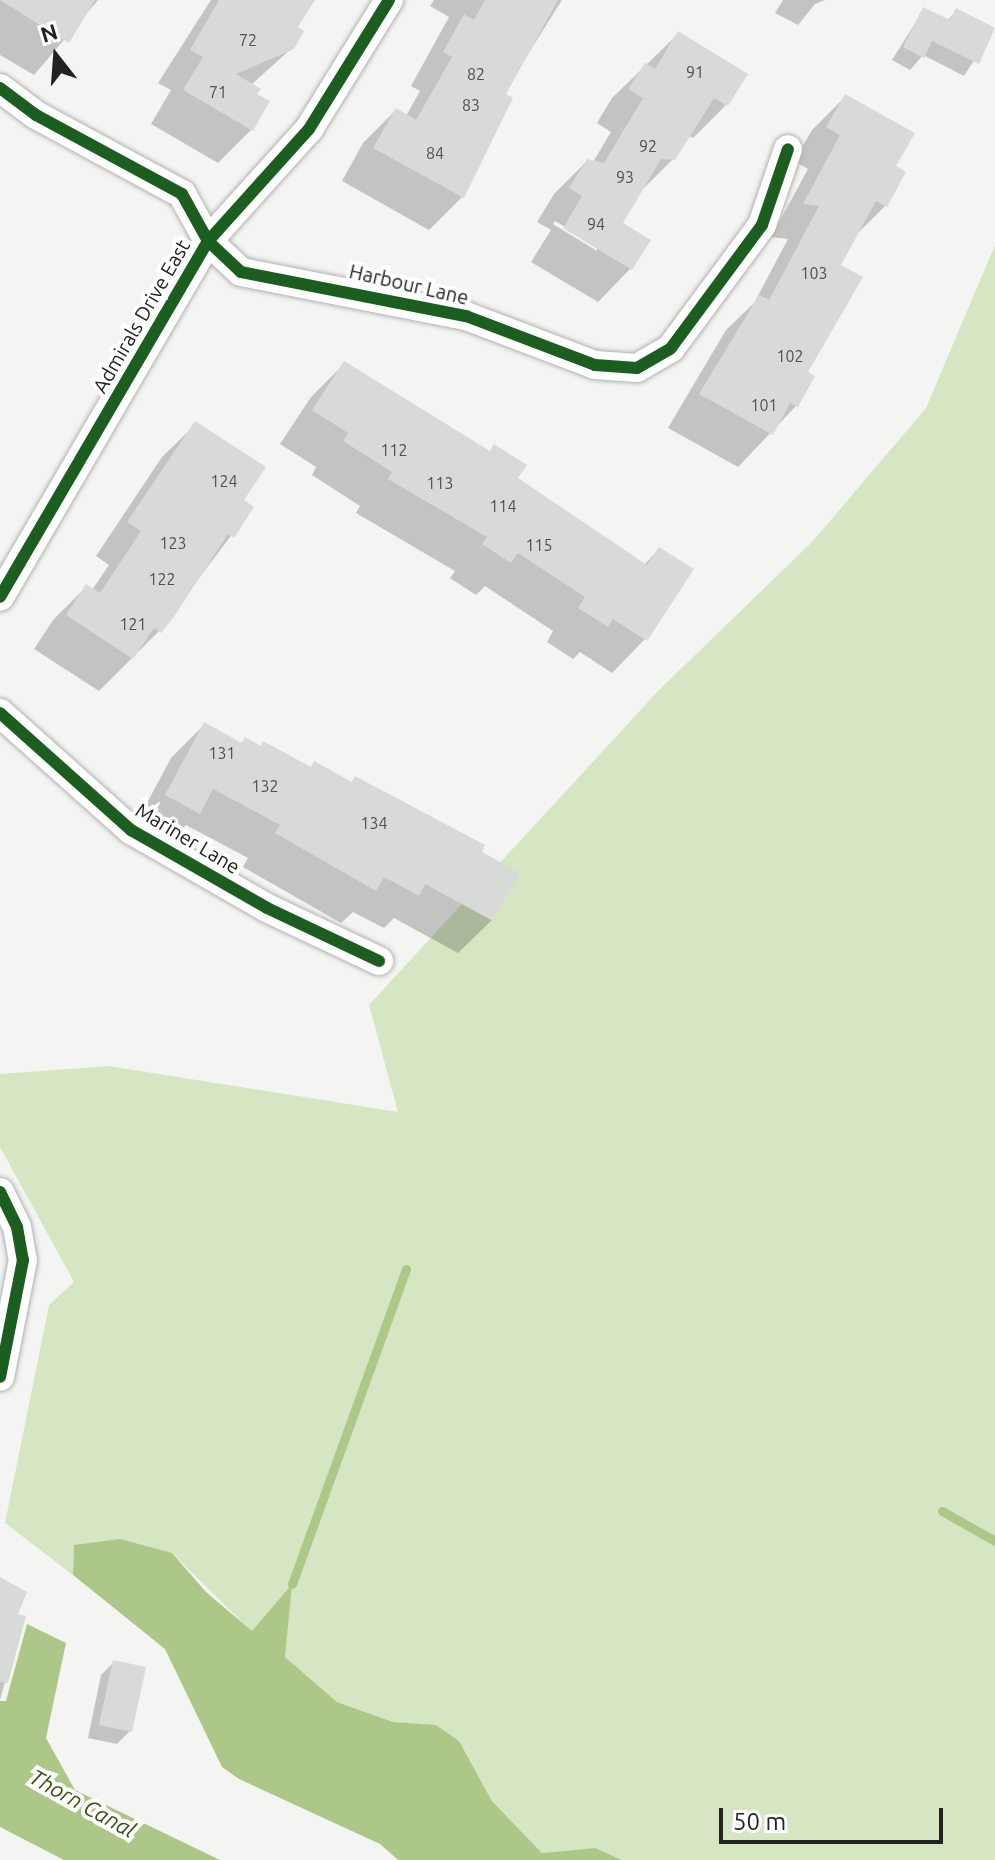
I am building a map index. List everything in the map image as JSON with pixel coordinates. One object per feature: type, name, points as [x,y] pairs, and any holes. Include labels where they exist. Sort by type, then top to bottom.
[{"type":"street","points":[[208,241],[309,129],[389,0]]},
{"type":"street","name":"Admirals Drive East","points":[[0,88],[36,115],[182,194],[208,241],[0,597]]},
{"type":"street","name":"Harbour Lane","points":[[208,241],[241,272],[466,316],[595,365],[637,368],[671,348],[762,225],[788,149]]},
{"type":"street","name":"Mariner Lane","points":[[0,713],[131,830],[267,908],[379,961]]},
{"type":"street","points":[[0,1192],[17,1227],[23,1260],[0,1377]]},
{"type":"shaded area","points":[[995,245],[995,1860],[622,1860],[595,1848],[542,1853],[492,1801],[459,1741],[436,1726],[393,1722],[337,1702],[285,1657],[291,1585],[252,1632],[172,1553],[74,1545],[73,1575],[5,1523],[49,1305],[74,1282],[0,1147],[0,1074],[109,1066],[398,1112],[369,1005],[659,690],[813,541],[926,408]]},
{"type":"water","points":[[120,1539],[172,1553],[206,1592],[252,1631],[292,1584],[285,1657],[337,1702],[393,1722],[436,1725],[459,1741],[492,1801],[542,1853],[595,1848],[622,1860],[398,1860],[380,1844],[239,1779],[222,1767],[165,1649],[73,1575],[74,1545]]},
{"type":"water","name":"Thorn Canal","points":[[27,1624],[66,1643],[46,1738],[75,1790],[220,1860],[64,1860],[0,1827],[0,1701],[6,1701]]},
{"type":"building","points":[[0,0],[95,0],[69,43]]},
{"type":"building","points":[[219,0],[315,0],[298,27],[304,31],[294,49],[236,74],[261,89],[257,94],[270,101],[253,131],[183,90],[203,57],[190,50]]},
{"type":"building","points":[[485,0],[558,0],[506,94],[513,98],[464,198],[373,148],[396,108],[416,120],[452,57],[443,52],[464,14],[474,20]]},
{"type":"building","points":[[923,7],[950,20],[956,8],[995,28],[979,64],[932,41],[924,58],[903,47]]},
{"type":"building","points":[[678,31],[748,74],[728,106],[714,98],[675,160],[661,159],[623,223],[651,240],[632,270],[563,228],[582,196],[569,188],[587,159],[604,163],[643,98],[628,89],[645,63],[655,69]]},
{"type":"building","points":[[845,94],[915,133],[896,166],[906,172],[887,207],[876,201],[841,265],[863,277],[808,372],[815,376],[798,407],[790,403],[773,435],[699,394],[759,295],[769,300],[819,206],[803,204],[840,135],[826,127]]},
{"type":"building","points":[[344,361],[490,451],[494,444],[527,465],[518,478],[647,565],[659,547],[694,569],[647,641],[613,619],[608,627],[578,608],[585,597],[518,553],[511,563],[482,544],[487,537],[388,479],[392,472],[343,441],[348,433],[312,410]]},
{"type":"building","points":[[195,421],[266,467],[244,500],[254,507],[234,538],[228,534],[173,618],[161,633],[154,628],[133,659],[66,615],[86,584],[100,593],[141,531],[127,522]]},
{"type":"building","points":[[204,722],[242,743],[245,737],[261,746],[263,741],[311,767],[314,761],[352,782],[355,776],[485,845],[482,852],[520,873],[493,921],[425,884],[419,896],[384,877],[376,891],[275,833],[280,825],[213,789],[200,814],[165,795]]},
{"type":"building","points":[[0,1577],[27,1592],[18,1614],[26,1616],[8,1683],[0,1682]]},
{"type":"building","points":[[113,1660],[146,1667],[132,1732],[99,1725]]},
{"type":"waterway","points":[[292,1584],[406,1269]]},
{"type":"waterway","points":[[942,1511],[995,1541]]},
{"type":"cycle path","points":[[389,0],[309,129],[208,241],[241,272],[466,316],[595,365],[637,368],[671,348],[762,225],[788,149]]},
{"type":"cycle path","points":[[0,88],[36,115],[182,194],[208,241],[0,597]]},
{"type":"cycle path","points":[[0,713],[131,830],[267,908],[379,961]]},
{"type":"cycle path","points":[[0,1192],[17,1227],[23,1260],[0,1377]]}]
